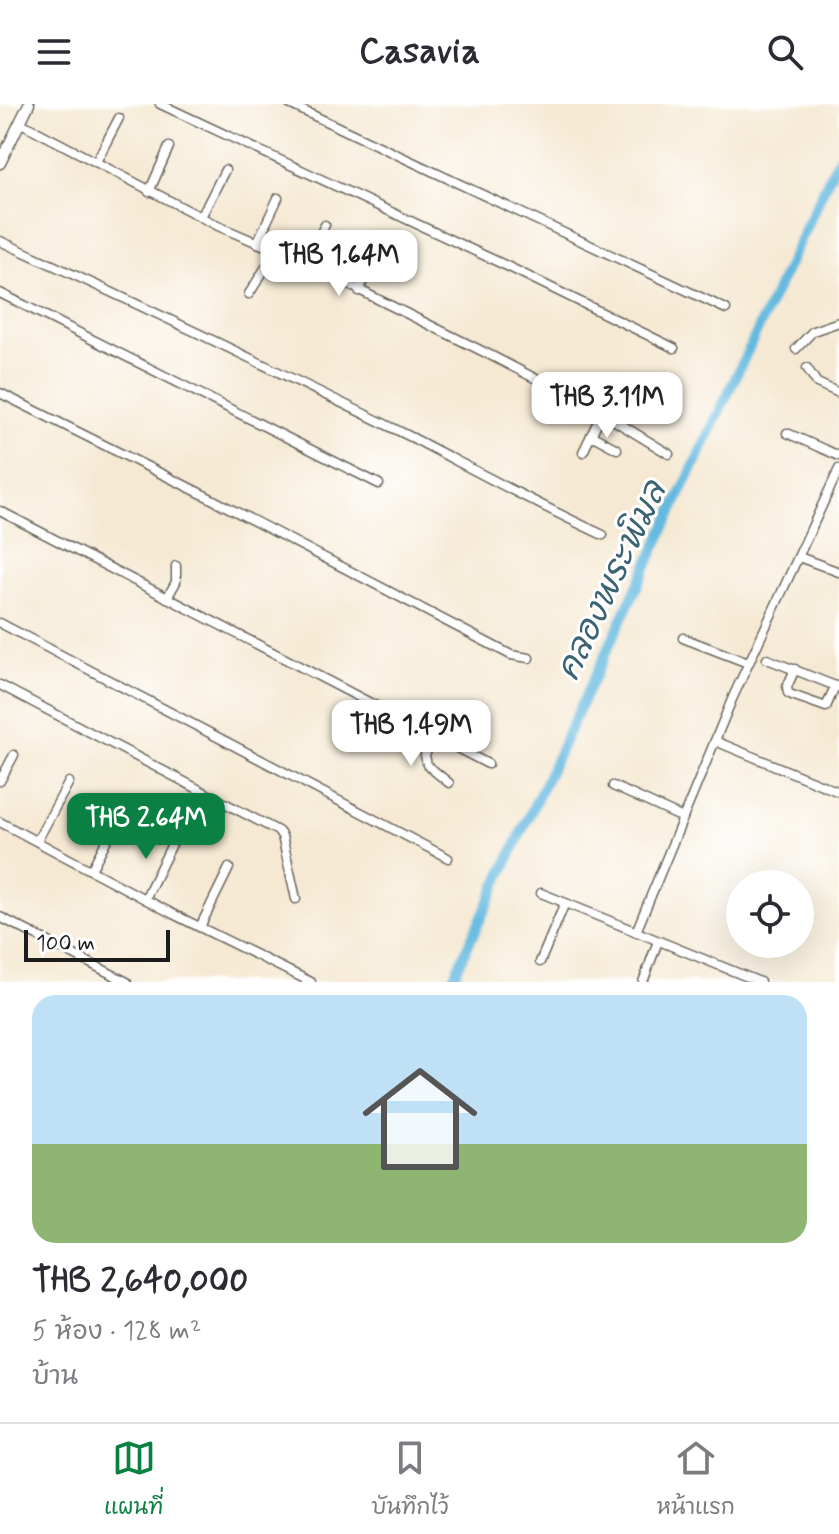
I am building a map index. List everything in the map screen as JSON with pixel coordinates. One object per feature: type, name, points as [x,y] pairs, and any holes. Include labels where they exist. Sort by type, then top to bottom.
[{"type":"street","points":[[0,163],[29,104]]},
{"type":"street","points":[[160,104],[509,267],[674,348]]},
{"type":"street","points":[[289,104],[726,309]]},
{"type":"street","points":[[96,162],[119,118]]},
{"type":"street","points":[[21,123],[149,192],[305,263],[602,413],[669,454]]},
{"type":"street","points":[[149,192],[169,147]]},
{"type":"street","points":[[201,217],[225,170]]},
{"type":"street","points":[[257,243],[278,198]]},
{"type":"street","points":[[305,263],[325,225]]},
{"type":"street","points":[[0,241],[204,334],[416,440],[540,507],[603,535]]},
{"type":"street","points":[[359,291],[379,242]]},
{"type":"street","points":[[249,294],[276,251]]},
{"type":"street","points":[[0,293],[379,484]]},
{"type":"street","points":[[796,349],[813,331],[839,322]]},
{"type":"street","points":[[807,368],[817,383],[839,393]]},
{"type":"street","points":[[0,393],[511,655],[529,658]]},
{"type":"street","points":[[583,452],[602,413]]},
{"type":"street","points":[[787,433],[839,456]]},
{"type":"street","points":[[591,435],[617,449]]},
{"type":"street","points":[[636,932],[748,663],[839,469]]},
{"type":"street","points":[[0,511],[488,764]]},
{"type":"street","points":[[799,557],[839,572]]},
{"type":"street","points":[[167,598],[176,582],[176,566]]},
{"type":"street","points":[[0,623],[448,858]]},
{"type":"street","points":[[683,638],[748,663]]},
{"type":"street","points":[[767,659],[795,669],[837,686],[826,707],[788,693],[787,687],[795,669]]},
{"type":"street","points":[[0,685],[278,831],[282,836],[296,899]]},
{"type":"street","points":[[434,736],[425,755],[427,765],[449,783]]},
{"type":"street","points":[[715,741],[839,792]]},
{"type":"street","points":[[0,781],[14,755]]},
{"type":"street","points":[[37,841],[69,782]]},
{"type":"street","points":[[613,786],[683,818]]},
{"type":"street","points":[[91,870],[122,811]]},
{"type":"street","points":[[0,822],[311,982]]},
{"type":"street","points":[[145,899],[175,838]]},
{"type":"street","points":[[200,927],[229,868]]},
{"type":"street","points":[[541,893],[760,982]]},
{"type":"street","points":[[540,962],[565,903]]},
{"type":"street","points":[[0,917],[127,982]]},
{"type":"street","points":[[643,982],[658,941]]},
{"type":"waterway","name":"คลองพระพิมล","points":[[451,982],[839,157]]}]
